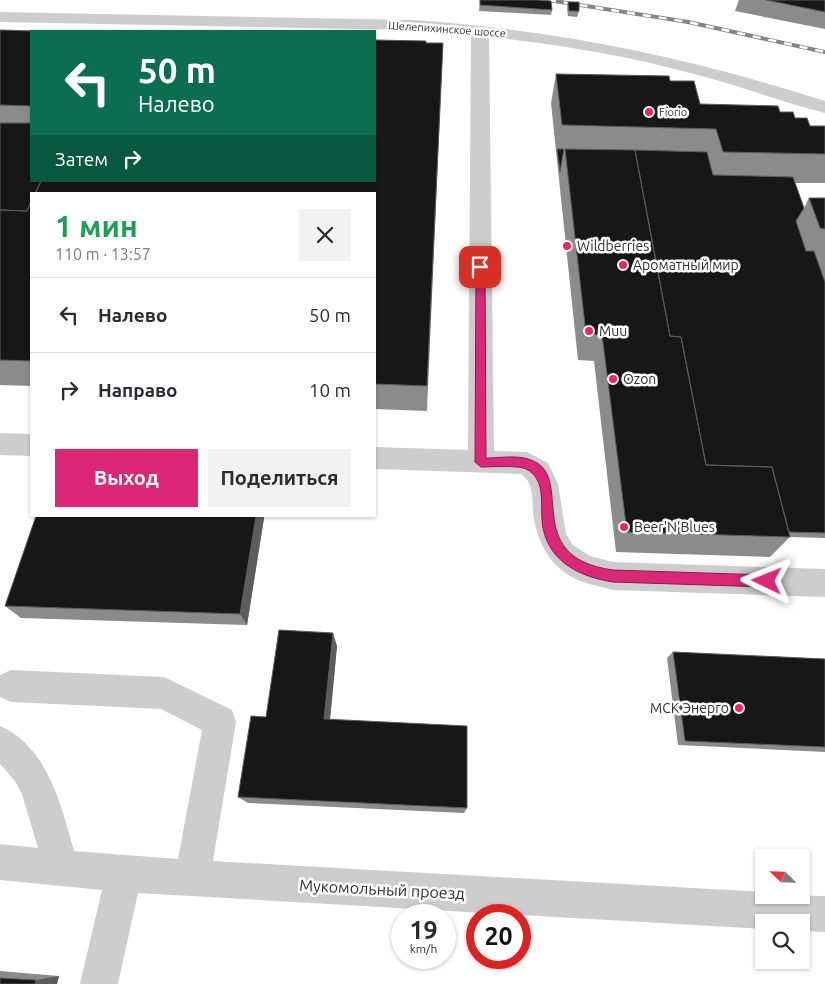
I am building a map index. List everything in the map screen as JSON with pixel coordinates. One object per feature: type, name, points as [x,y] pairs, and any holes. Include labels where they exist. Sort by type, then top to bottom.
[{"type":"street","name":"Шелепихинское шоссе","points":[[0,17],[416,25],[480,30],[574,43],[659,60],[752,83],[825,106]]},
{"type":"street","points":[[480,30],[481,462]]},
{"type":"street","points":[[0,444],[30,445]]},
{"type":"street","points":[[376,458],[527,463],[539,472],[544,479],[549,528],[557,548],[567,559],[580,568],[595,574],[825,583]]},
{"type":"street","points":[[11,686],[164,693],[220,722],[192,878]]},
{"type":"street","points":[[0,743],[17,756],[32,778],[61,868]]},
{"type":"street","name":"Мукомольный проезд","points":[[0,862],[124,874],[825,914]]},
{"type":"street","points":[[98,984],[124,874]]},
{"type":"building","points":[[480,0],[551,1],[552,10],[480,5]]},
{"type":"building","points":[[766,0],[825,0],[825,12]]},
{"type":"building","points":[[568,2],[579,2],[579,11],[569,11]]},
{"type":"building","points":[[0,30],[30,31],[30,106],[0,105]]},
{"type":"building","points":[[376,40],[443,43],[427,386],[376,384],[376,192],[36,192],[41,182],[376,182]]},
{"type":"building","points":[[556,74],[669,76],[670,81],[694,81],[700,104],[778,106],[780,112],[793,112],[795,118],[807,118],[810,126],[825,126],[825,154],[723,152],[716,129],[562,125]]},
{"type":"building","points":[[0,123],[30,123],[30,182],[41,182],[36,192],[30,192],[30,204],[27,211],[0,210]]},
{"type":"building","points":[[557,149],[564,149],[560,172]]},
{"type":"building","points":[[565,149],[635,150],[670,336],[681,337],[706,465],[772,467],[790,537],[627,532],[602,335],[586,334]]},
{"type":"building","points":[[635,150],[707,152],[713,175],[793,177],[804,208],[796,221],[806,251],[814,251],[825,282],[825,533],[789,532],[772,467],[706,465],[681,337],[670,336]]},
{"type":"building","points":[[809,198],[825,198],[825,229],[820,228]]},
{"type":"building","points":[[30,204],[30,361],[0,360],[0,210],[27,211]]},
{"type":"building","points":[[36,517],[256,517],[240,614],[5,606]]},
{"type":"building","points":[[279,630],[333,633],[324,719],[467,726],[467,808],[238,797],[251,716],[266,717]]},
{"type":"building","points":[[673,652],[825,659],[825,747],[685,741]]},
{"type":"building","points":[[0,978],[36,980],[35,984],[0,984]]},
{"type":"railway","points":[[548,0],[688,22],[825,52]]},
{"type":"place","name":"Fiorio","points":[[649,112]]},
{"type":"place","name":"Wildberries","points":[[567,246]]},
{"type":"place","name":"Ароматный мир","points":[[623,265]]},
{"type":"place","name":"Muu","points":[[589,331]]},
{"type":"place","name":"Ozon","points":[[613,379]]},
{"type":"place","name":"Beer'N'Blues","points":[[624,527]]},
{"type":"place","name":"МСК Энерго","points":[[739,708]]},
{"type":"route","points":[[480,267],[481,462],[527,463],[539,472],[544,479],[546,488],[549,528],[557,548],[567,559],[580,568],[595,574],[613,576],[767,581]]}]
